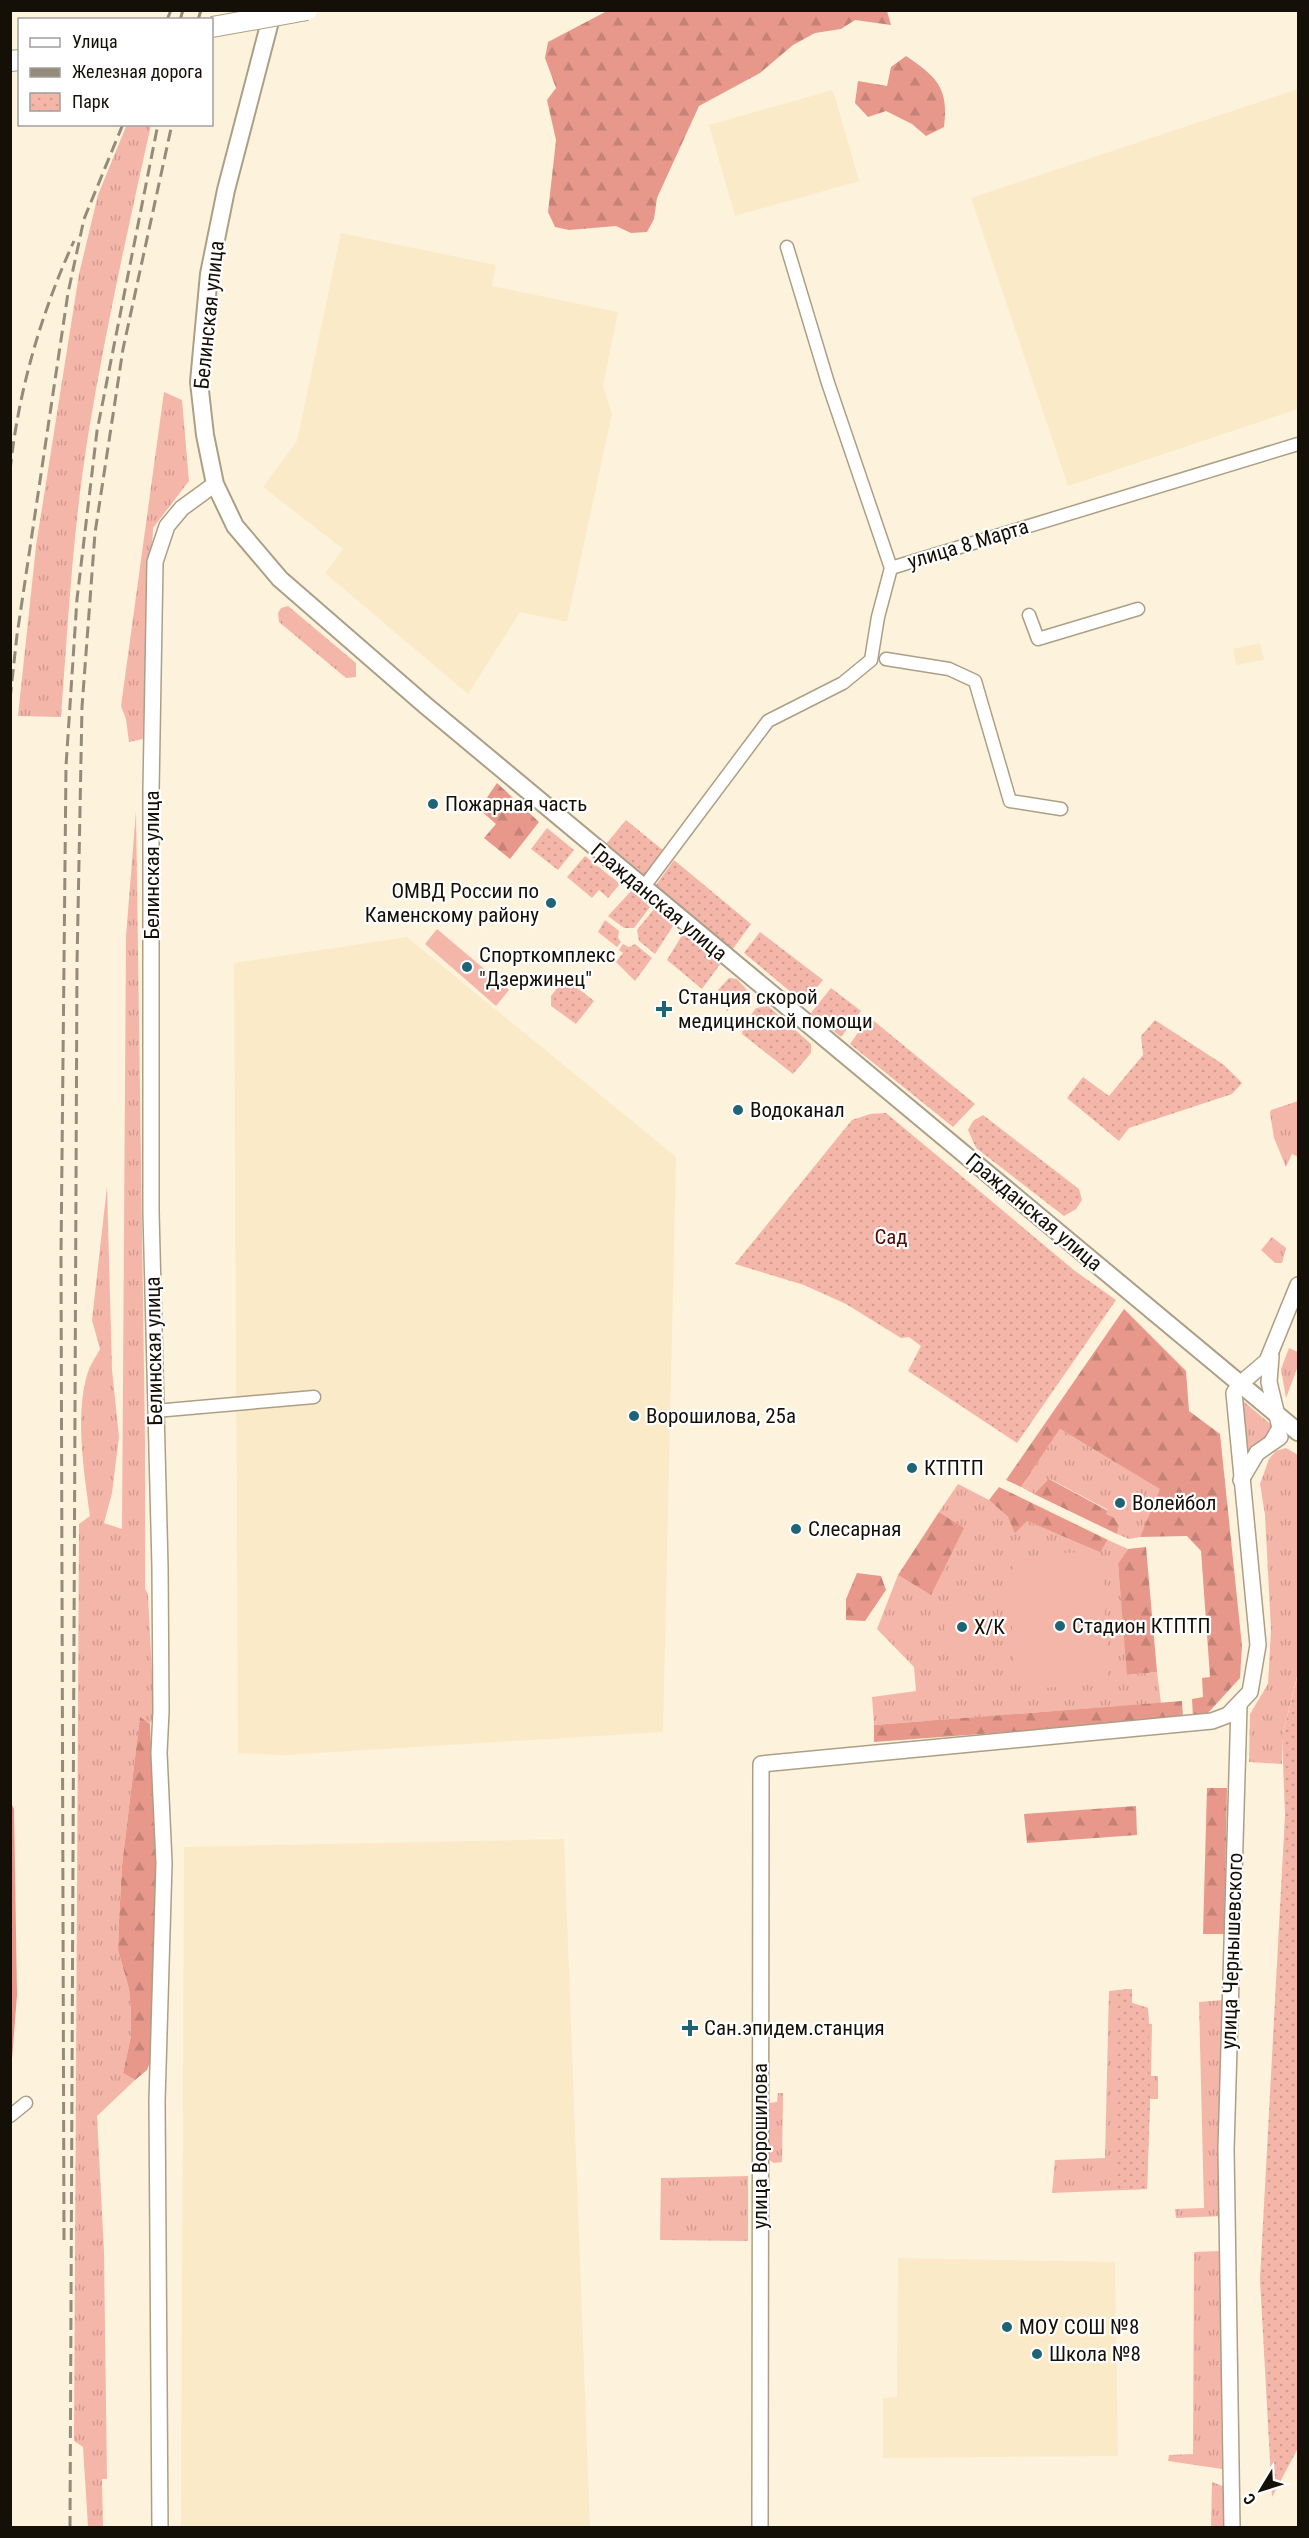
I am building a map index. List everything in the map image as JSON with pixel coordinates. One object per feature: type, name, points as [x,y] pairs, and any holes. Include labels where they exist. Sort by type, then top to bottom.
[{"type":"main road","name":"Белинская улица","points":[[215,484],[205,435],[199,382],[209,274],[226,190],[273,10]]},
{"type":"main road","points":[[213,27],[307,10]]},
{"type":"main road","name":"Гражданская улица","points":[[215,484],[235,526],[280,579],[424,705],[1233,1385],[1264,1394],[1278,1416],[1297,1431]]},
{"type":"street","name":"улица 8 Марта","points":[[786,247],[828,383],[891,568],[1299,444]]},
{"type":"street","name":"Белинская улица","points":[[160,2528],[157,2101],[164,1863],[159,1753],[161,1692],[151,1212],[155,562],[166,525],[182,507],[215,484]]},
{"type":"street","points":[[643,888],[768,722],[843,683],[871,660],[878,617],[891,568]]},
{"type":"street","points":[[1029,615],[1038,639],[1138,609]]},
{"type":"street","points":[[886,659],[949,669],[975,681],[1010,801],[1061,809]]},
{"type":"street","points":[[1264,1394],[1272,1353],[1299,1285]]},
{"type":"street","points":[[1233,1385],[1260,1369],[1272,1353]]},
{"type":"street","name":"улица Чернышевского","points":[[1232,2528],[1226,2149],[1239,1706],[1250,1692],[1258,1645],[1233,1385]]},
{"type":"street","points":[[155,1411],[314,1397]]},
{"type":"street","points":[[1273,1440],[1280,1428],[1278,1416]]},
{"type":"street","points":[[1241,1480],[1257,1453],[1273,1440],[1297,1431]]},
{"type":"street","name":"улица Ворошилова","points":[[760,2528],[761,1764],[1212,1721],[1228,1715],[1239,1706]]},
{"type":"street","points":[[10,2116],[26,2103]]},
{"type":"shaded area","points":[[1298,89],[1298,409],[1068,486],[971,198]]},
{"type":"shaded area","points":[[833,90],[859,181],[735,216],[709,125]]},
{"type":"shaded area","points":[[341,233],[496,265],[492,286],[618,312],[603,386],[612,414],[567,622],[520,612],[468,694],[325,573],[343,549],[263,487],[297,441]]},
{"type":"shaded area","points":[[1260,643],[1264,660],[1236,665],[1233,649]]},
{"type":"shaded area","points":[[407,937],[676,1157],[663,1732],[285,1755],[238,1753],[234,963]]},
{"type":"shaded area","points":[[564,1839],[590,2527],[181,2527],[184,1847]]},
{"type":"shaded area","name":"МОУ СОШ №8","points":[[898,2258],[1115,2262],[1118,2456],[883,2458],[883,2398],[897,2397]]},
{"type":"green space","points":[[609,10],[887,11],[891,25],[855,20],[841,29],[815,33],[793,45],[760,73],[699,106],[657,198],[654,219],[647,232],[631,233],[616,226],[569,230],[555,227],[548,212],[556,140],[547,100],[556,88],[545,58],[548,42]]},
{"type":"green space","points":[[906,56],[933,77],[945,102],[944,127],[926,136],[912,124],[886,111],[868,117],[855,103],[858,81],[887,86],[891,67]]},
{"type":"green space","points":[[126,126],[151,126],[109,319],[88,436],[75,541],[61,717],[18,716],[36,546],[79,274],[98,195]]},
{"type":"green space","points":[[164,392],[182,400],[189,481],[153,528],[143,739],[129,742],[126,719],[121,706]]},
{"type":"green space","points":[[288,606],[356,663],[356,677],[346,678],[279,622],[278,613],[281,608]]},
{"type":"green space","points":[[497,783],[539,822],[510,859],[484,838],[496,824],[479,809]]},
{"type":"green space","points":[[136,811],[145,1589],[148,1594],[154,1714],[150,1724],[140,1718],[122,1865],[119,1921],[118,1950],[129,1989],[131,2014],[131,2036],[123,2073],[135,2080],[97,2116],[104,2252],[107,2479],[102,2479],[103,2527],[88,2527],[83,2447],[74,2441],[79,1524],[90,1516],[81,1427],[83,1391],[88,1372],[100,1349],[92,1320],[107,1186],[112,1370],[119,1437],[112,1493],[104,1523],[122,1529],[126,936]]},
{"type":"green space","points":[[626,820],[664,851],[646,876],[606,844]]},
{"type":"green space","points":[[547,828],[574,850],[558,870],[531,849]]},
{"type":"green space","points":[[585,856],[620,884],[608,898],[599,890],[592,898],[567,877]]},
{"type":"green space","points":[[674,860],[751,924],[732,950],[656,885]]},
{"type":"green space","points":[[632,890],[650,907],[634,928],[624,928],[608,916]]},
{"type":"green space","points":[[654,909],[673,926],[655,954],[639,941],[637,930]]},
{"type":"green space","points":[[605,920],[619,931],[618,938],[621,942],[617,947],[598,932]]},
{"type":"green space","name":"Спорткомплекс \"Дзержинец\"","points":[[437,929],[509,990],[496,1006],[425,944]]},
{"type":"green space","points":[[684,932],[721,963],[702,989],[667,960]]},
{"type":"green space","points":[[760,932],[823,980],[804,1003],[744,953]]},
{"type":"green space","points":[[623,944],[629,947],[635,944],[652,958],[635,981],[616,962],[623,953],[619,950]]},
{"type":"green space","points":[[565,978],[594,1001],[576,1024],[551,1006],[551,996]]},
{"type":"green space","points":[[729,978],[737,979],[748,991],[726,1012],[729,1001],[718,990]]},
{"type":"green space","points":[[831,988],[861,1011],[841,1037],[811,1013]]},
{"type":"green space","points":[[768,1006],[811,1044],[811,1053],[793,1074],[742,1034],[743,1026],[756,1008]]},
{"type":"green space","points":[[869,1017],[975,1104],[953,1127],[850,1044]]},
{"type":"green space","points":[[1155,1020],[1224,1065],[1242,1083],[1232,1094],[1129,1128],[1119,1141],[1067,1098],[1083,1077],[1109,1096],[1143,1055],[1141,1036]]},
{"type":"green space","points":[[1298,1101],[1298,1157],[1292,1154],[1286,1167],[1274,1138],[1270,1113],[1271,1110]]},
{"type":"green space","name":"Сад","points":[[886,1113],[1075,1271],[1116,1300],[1017,1443],[908,1371],[921,1346],[909,1337],[901,1338],[846,1304],[804,1285],[735,1264],[852,1120],[870,1114]]},
{"type":"green space","points":[[983,1115],[1079,1189],[1082,1200],[1076,1209],[1064,1216],[976,1148],[968,1130],[973,1121]]},
{"type":"green space","points":[[1272,1237],[1286,1248],[1282,1263],[1275,1263],[1261,1250]]},
{"type":"green space","points":[[1124,1309],[1186,1371],[1189,1411],[1220,1434],[1242,1646],[1240,1678],[1207,1714],[1193,1717],[1192,1699],[1203,1697],[1202,1678],[1210,1677],[1201,1551],[1187,1536],[1140,1537],[1160,1489],[1060,1429],[1021,1487],[1006,1480]]},
{"type":"green space","points":[[1289,1348],[1298,1352],[1298,1366],[1286,1398],[1281,1369]]},
{"type":"green space","points":[[1242,1400],[1276,1429],[1259,1442],[1245,1460]]},
{"type":"green space","points":[[1060,1429],[1161,1489],[1140,1537],[1129,1539],[1117,1534],[1119,1526],[1112,1512],[1050,1479],[1034,1494],[1021,1487]]},
{"type":"green space","points":[[1286,1448],[1298,1455],[1298,1673],[1282,1737],[1282,1764],[1249,1762],[1250,1714],[1268,1684],[1271,1630],[1265,1515],[1260,1484],[1269,1459],[1276,1451]]},
{"type":"green space","points":[[1049,1479],[1112,1513],[1119,1526],[1117,1534],[1034,1494]]},
{"type":"green space","points":[[958,1484],[989,1500],[1008,1517],[1027,1521],[1100,1551],[1108,1540],[1128,1549],[1118,1565],[1128,1675],[1157,1672],[1161,1703],[874,1725],[872,1697],[916,1691],[914,1667],[877,1629],[898,1575],[930,1594],[963,1528],[939,1512]]},
{"type":"green space","name":"Волейбол","points":[[1117,1485],[1134,1492],[1122,1522],[1106,1514]]},
{"type":"green space","points":[[999,1487],[1108,1540],[1100,1552],[1027,1521],[1015,1533],[1008,1517],[989,1500]]},
{"type":"green space","points":[[939,1512],[964,1528],[931,1595],[898,1575]]},
{"type":"green space","points":[[1146,1547],[1157,1672],[1127,1675],[1118,1564],[1128,1549]]},
{"type":"green space","name":"Стадион КТПТП","points":[[1080,1552],[1098,1559],[1103,1566],[1108,1677],[1105,1683],[1029,1689],[1022,1686],[1015,1672],[1009,1582],[1012,1570],[1020,1560],[1027,1558]]},
{"type":"green space","points":[[857,1573],[881,1576],[886,1590],[865,1621],[846,1620],[846,1599]]},
{"type":"green space","name":"Х/К","points":[[950,1599],[984,1608],[976,1655],[941,1647]]},
{"type":"green space","points":[[1298,1674],[1298,2448],[1272,2497],[1260,2279],[1285,1815],[1282,1737]]},
{"type":"green space","points":[[1182,1701],[1183,1719],[874,1742],[874,1725]]},
{"type":"green space","points":[[140,1717],[150,1724],[158,1925],[156,2046],[147,2070],[135,2080],[123,2073],[131,2036],[131,2014],[129,1989],[118,1950],[122,1865]]},
{"type":"green space","points":[[1207,1788],[1227,1788],[1224,1934],[1203,1934]]},
{"type":"green space","points":[[11,1803],[14,1809],[17,1995],[11,2072]]},
{"type":"green space","points":[[1136,1806],[1137,1835],[1027,1843],[1024,1814]]},
{"type":"green space","points":[[1132,1989],[1132,2003],[1148,2008],[1149,2024],[1152,2024],[1151,2076],[1158,2076],[1158,2099],[1150,2099],[1147,2189],[1052,2193],[1055,2160],[1105,2158],[1109,1991]]},
{"type":"green space","points":[[1132,1989],[1132,2003],[1148,2008],[1150,2099],[1147,2189],[1115,2190],[1116,1990]]},
{"type":"green space","points":[[1224,2000],[1222,2216],[1176,2218],[1175,2209],[1204,2208],[1199,2002]]},
{"type":"green space","points":[[778,2093],[783,2093],[782,2162],[774,2163],[766,2158],[768,2103],[777,2102]]},
{"type":"green space","points":[[748,2176],[748,2241],[660,2240],[661,2178]]},
{"type":"green space","points":[[1220,2251],[1222,2469],[1168,2461],[1169,2455],[1193,2454],[1194,2252]]},
{"type":"green space","points":[[1212,2482],[1225,2487],[1226,2527],[1211,2528]]},
{"type":"railway","points":[[168,18],[171,10]]},
{"type":"railway","points":[[181,18],[183,10]]},
{"type":"railway","points":[[199,18],[201,10]]},
{"type":"railway","points":[[10,699],[17,635],[68,293],[84,219],[122,126]]},
{"type":"railway","points":[[64,2240],[61,1256],[66,766],[77,599],[97,431],[158,126]]},
{"type":"railway","points":[[70,2528],[77,964],[82,707],[95,533],[123,349],[172,126]]},
{"type":"railway","points":[[10,471],[19,412],[33,353],[51,296],[74,241]]},
{"type":"place","name":"Пожарная часть","points":[[433,804]]},
{"type":"place","name":"ОМВД России по Каменскому району","points":[[551,903]]},
{"type":"place","name":"Спорткомплекс \"Дзержинец\"","points":[[467,967]]},
{"type":"place","name":"Станция скорой медицинской помощи","points":[[664,1009]]},
{"type":"place","name":"Водоканал","points":[[738,1110]]},
{"type":"place","name":"Ворошилова, 25а","points":[[634,1416]]},
{"type":"place","name":"КТПТП","points":[[912,1468]]},
{"type":"place","name":"Волейбол","points":[[1120,1503]]},
{"type":"place","name":"Слесарная","points":[[796,1529]]},
{"type":"place","name":"Стадион КТПТП","points":[[1060,1626]]},
{"type":"place","name":"Х/К","points":[[962,1627]]},
{"type":"place","name":"Сан.эпидем.станция","points":[[690,2028]]},
{"type":"place","name":"МОУ СОШ №8","points":[[1007,2327]]},
{"type":"place","name":"Школа №8","points":[[1037,2354]]}]
